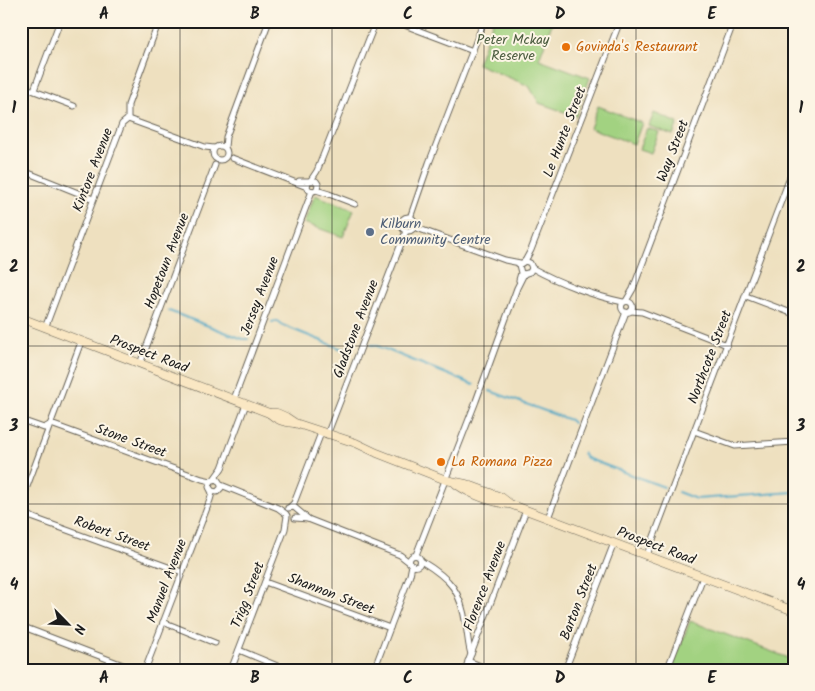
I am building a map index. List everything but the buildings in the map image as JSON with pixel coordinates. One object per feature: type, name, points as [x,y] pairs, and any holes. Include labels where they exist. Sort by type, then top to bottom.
[{"type":"main road","name":"Prospect Road","points":[[21,318],[269,413],[286,416],[295,423],[366,447],[446,480],[466,484],[501,498],[510,504],[794,611]]},
{"type":"street","points":[[34,90],[60,21]]},
{"type":"street","name":"Kintore Avenue","points":[[45,328],[122,124],[128,119],[128,105],[159,21]]},
{"type":"street","points":[[224,154],[226,137],[269,21]]},
{"type":"street","name":"Jersey Avenue","points":[[234,400],[308,201],[317,171],[376,21]]},
{"type":"street","points":[[410,218],[429,163],[484,21]]},
{"type":"street","name":"Le Hunte Street","points":[[374,670],[620,21]]},
{"type":"street","name":"Way Street","points":[[548,518],[734,21]]},
{"type":"street","points":[[407,26],[473,51]]},
{"type":"street","points":[[21,86],[74,106]]},
{"type":"street","points":[[128,119],[312,186],[355,204]]},
{"type":"street","points":[[215,151],[226,137]]},
{"type":"street","points":[[215,151],[224,154]]},
{"type":"street","name":"Hopetoun Avenue","points":[[215,151],[215,166]]},
{"type":"street","name":"Hopetoun Avenue","points":[[140,364],[215,166],[224,154]]},
{"type":"street","name":"Northcote Street","points":[[647,555],[727,344],[791,183],[794,167]]},
{"type":"street","points":[[21,170],[93,199]]},
{"type":"street","points":[[410,218],[405,218],[401,222],[402,228],[410,231],[414,227]]},
{"type":"street","points":[[410,218],[413,221],[414,227]]},
{"type":"street","points":[[414,227],[727,344]]},
{"type":"street","name":"Gladstone Avenue","points":[[324,434],[406,231]]},
{"type":"street","points":[[746,296],[794,314]]},
{"type":"street","points":[[22,512],[22,501],[81,342]]},
{"type":"street","points":[[220,487],[222,468],[246,404]]},
{"type":"street","name":"Stone Street","points":[[21,420],[44,428],[51,424],[211,483]]},
{"type":"street","points":[[694,431],[735,446],[794,442]]},
{"type":"street","name":"Trigg Street","points":[[231,670],[297,496],[324,434]]},
{"type":"street","points":[[220,487],[212,491],[211,483],[222,468]]},
{"type":"street","points":[[211,483],[233,490],[290,514],[308,519],[440,572],[458,595],[471,654]]},
{"type":"street","name":"Manuel Avenue","points":[[145,670],[210,500],[212,493],[211,483]]},
{"type":"street","name":"Manuel Avenue","points":[[210,500],[220,487]]},
{"type":"street","name":"Trigg Street","points":[[297,496],[297,510]]},
{"type":"street","points":[[290,514],[297,510]]},
{"type":"street","points":[[290,514],[297,510]]},
{"type":"street","points":[[297,510],[308,519]]},
{"type":"street","name":"Florence Avenue","points":[[465,670],[526,510]]},
{"type":"street","name":"Robert Street","points":[[22,512],[182,572]]},
{"type":"street","name":"Barton Street","points":[[565,670],[614,543]]},
{"type":"street","points":[[667,670],[703,577]]},
{"type":"street","name":"Shannon Street","points":[[265,582],[390,628]]},
{"type":"street","points":[[163,622],[215,643]]},
{"type":"street","points":[[21,626],[136,670]]},
{"type":"street","points":[[239,650],[286,670]]},
{"type":"street","points":[[468,661],[491,670]]},
{"type":"green space","name":"Peter Mckay Reserve","points":[[493,21],[553,21],[539,59],[590,78],[576,116],[539,103],[529,86],[477,64]]},
{"type":"green space","points":[[598,106],[642,123],[634,144],[590,128]]},
{"type":"green space","points":[[654,113],[678,123],[673,135],[649,126]]},
{"type":"green space","points":[[647,128],[659,132],[651,153],[639,149]]},
{"type":"green space","points":[[315,195],[354,210],[343,237],[304,223]]},
{"type":"green space","points":[[690,621],[794,660],[794,670],[671,670]]},
{"type":"waterway","points":[[169,311],[243,339],[248,339]]},
{"type":"waterway","points":[[272,322],[277,321],[282,325],[342,349],[348,348]]},
{"type":"waterway","points":[[371,345],[474,385]]},
{"type":"waterway","points":[[490,391],[570,420],[573,423]]},
{"type":"waterway","points":[[583,453],[586,458],[664,487]]},
{"type":"waterway","points":[[678,492],[696,499],[794,492]]},
{"type":"place","name":"Govinda's Restaurant","points":[[566,47]]},
{"type":"place","name":"Kilburn Community Centre","points":[[370,232]]},
{"type":"place","name":"La Romana Pizza","points":[[441,462]]}]
